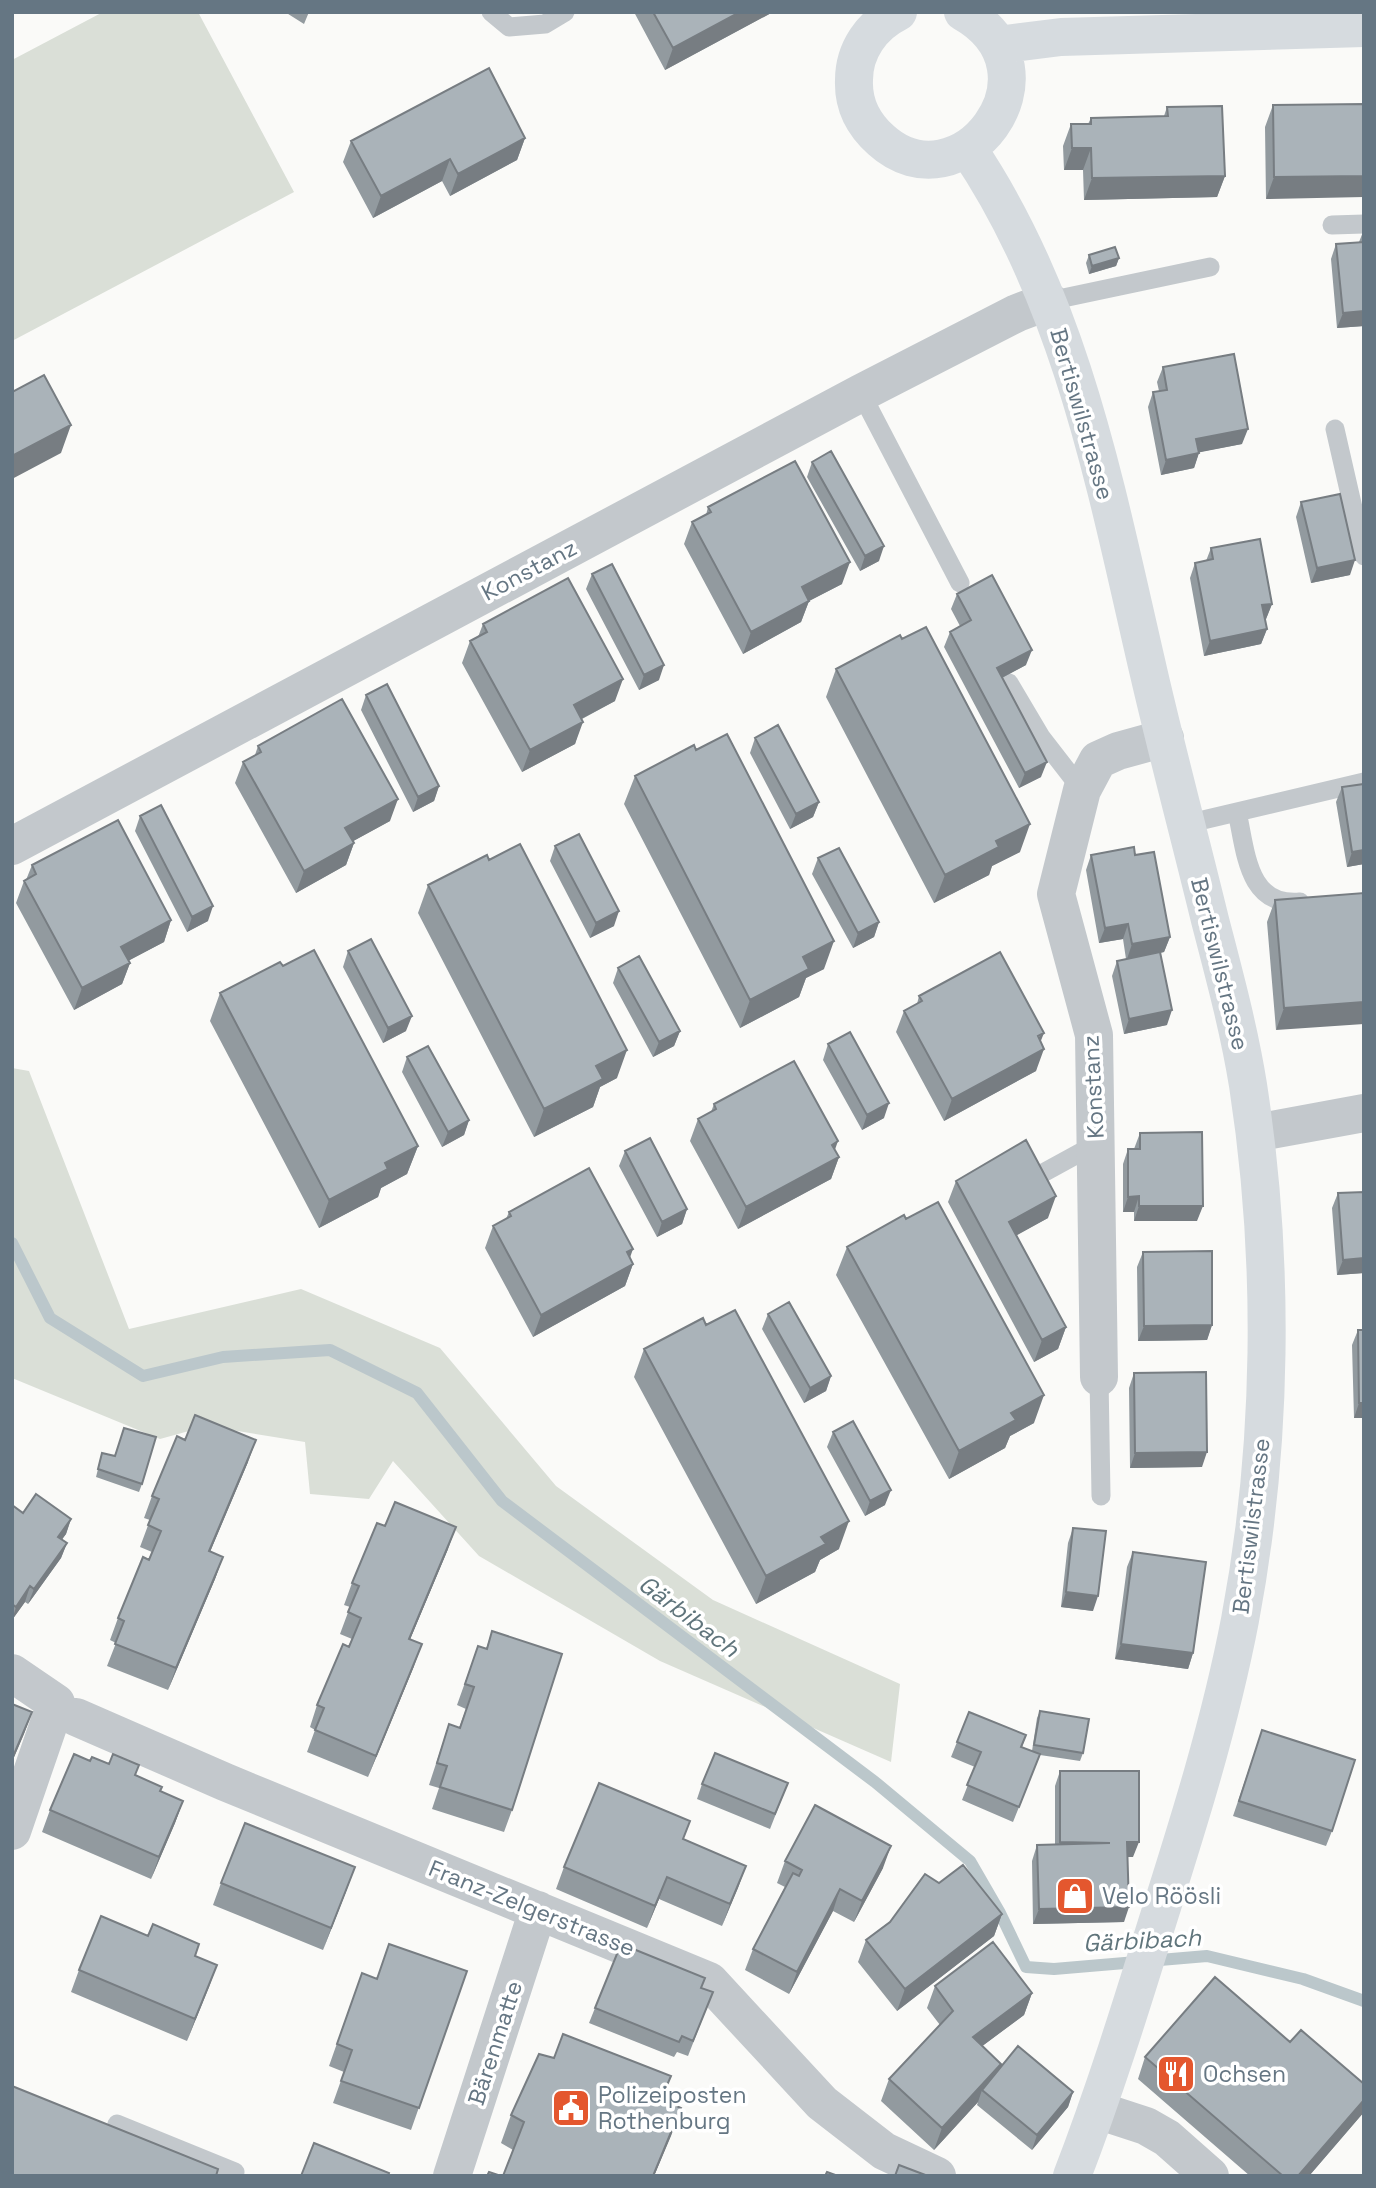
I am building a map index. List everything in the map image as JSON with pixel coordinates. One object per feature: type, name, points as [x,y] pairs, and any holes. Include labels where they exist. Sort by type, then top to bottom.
[{"type":"main road","points":[[898,12],[871,32],[860,49],[854,69],[854,91],[859,111],[870,130],[886,144],[905,154],[926,159],[968,149],[984,137],[1004,103],[1006,63],[998,45],[988,30],[963,12]]},
{"type":"main road","points":[[998,45],[1061,37],[1364,28]]},
{"type":"main road","name":"Bertiswilstrasse","points":[[968,149],[1014,230],[1049,301],[1095,452],[1232,1004],[1255,1133],[1263,1232],[1266,1358],[1258,1489],[1240,1623],[1191,1816],[1097,2110],[1072,2176]]},
{"type":"street","name":"Konstanz","points":[[12,846],[861,393],[1017,313],[1049,301]]},
{"type":"street","name":"Konstanz","points":[[1099,1377],[1094,1035],[1056,894],[1082,790],[1098,760],[1118,751],[1165,738]]},
{"type":"street","points":[[1255,1133],[1364,1113]]},
{"type":"street","name":"Franz-Zelgerstrasse","points":[[12,1673],[66,1710],[709,1981],[822,2103],[884,2151],[937,2176]]},
{"type":"street","points":[[12,1830],[66,1710]]},
{"type":"street","name":"Bärenmatte","points":[[452,2176],[538,1910]]},
{"type":"street","points":[[1097,2110],[1157,2132],[1210,2176]]},
{"type":"lane","points":[[491,12],[509,27],[545,24],[565,12]]},
{"type":"lane","points":[[1332,225],[1364,224]]},
{"type":"lane","points":[[1049,301],[1210,267]]},
{"type":"lane","points":[[861,393],[960,583]]},
{"type":"lane","points":[[1335,429],[1364,556]]},
{"type":"lane","points":[[1009,683],[1041,737],[1082,790]]},
{"type":"lane","points":[[1186,824],[1364,782]]},
{"type":"lane","points":[[1237,812],[1253,879],[1266,896],[1285,904],[1324,900]]},
{"type":"lane","points":[[1032,1179],[1096,1144]]},
{"type":"lane","name":"Konstanz","points":[[1099,1377],[1101,1496]]},
{"type":"lane","points":[[117,2124],[235,2172],[233,2176]]},
{"type":"shaded area","points":[[103,12],[198,12],[294,192],[12,341],[12,60]]},
{"type":"shaded area","points":[[12,1068],[29,1071],[129,1329],[301,1289],[440,1348],[556,1486],[713,1600],[900,1684],[891,1762],[660,1661],[479,1556],[393,1461],[369,1499],[310,1494],[305,1442],[207,1426],[160,1439],[12,1378]]},
{"type":"building","points":[[653,12],[740,12],[673,48]]},
{"type":"building","points":[[489,68],[525,138],[458,174],[450,159],[381,196],[351,141]]},
{"type":"building","points":[[1364,104],[1364,176],[1274,177],[1273,105]]},
{"type":"building","points":[[1222,106],[1225,176],[1092,178],[1091,148],[1072,148],[1071,124],[1091,124],[1091,118],[1168,116],[1167,107]]},
{"type":"building","points":[[1364,242],[1364,311],[1343,313],[1336,244]]},
{"type":"building","points":[[1115,247],[1119,258],[1092,266],[1089,255]]},
{"type":"building","points":[[1234,354],[1248,429],[1196,439],[1199,453],[1166,460],[1153,392],[1167,390],[1163,367]]},
{"type":"building","points":[[44,375],[71,425],[12,456],[12,392]]},
{"type":"building","points":[[831,451],[884,546],[865,556],[812,462]]},
{"type":"building","points":[[795,461],[850,562],[802,587],[809,601],[751,632],[692,522],[711,512],[708,507]]},
{"type":"building","points":[[1340,494],[1355,560],[1317,568],[1301,502]]},
{"type":"building","points":[[1260,539],[1272,604],[1262,605],[1267,629],[1210,641],[1195,563],[1213,559],[1211,548]]},
{"type":"building","points":[[612,564],[664,665],[644,675],[592,574]]},
{"type":"building","points":[[992,575],[1032,650],[997,668],[1047,762],[1025,773],[950,632],[971,620],[957,594]]},
{"type":"building","points":[[568,578],[623,679],[574,705],[583,722],[530,750],[470,641],[487,632],[483,624]]},
{"type":"building","points":[[926,627],[1030,824],[996,841],[999,847],[945,875],[836,669],[900,635],[902,639]]},
{"type":"building","points":[[387,684],[439,786],[418,797],[366,695]]},
{"type":"building","points":[[342,699],[398,799],[345,828],[354,843],[304,871],[243,762],[261,752],[258,746]]},
{"type":"building","points":[[778,725],[819,802],[796,814],[755,738]]},
{"type":"building","points":[[727,734],[834,941],[803,957],[809,969],[750,1000],[635,776],[694,745],[696,750]]},
{"type":"building","points":[[1364,784],[1364,850],[1352,852],[1342,787]]},
{"type":"building","points":[[161,805],[213,906],[192,917],[140,816]]},
{"type":"building","points":[[118,820],[171,920],[121,947],[130,963],[82,988],[24,881],[36,874],[32,865]]},
{"type":"building","points":[[579,834],[619,911],[596,923],[555,846]]},
{"type":"building","points":[[520,844],[627,1050],[596,1066],[603,1079],[544,1109],[428,885],[487,855],[489,860]]},
{"type":"building","points":[[1134,847],[1135,855],[1154,852],[1170,937],[1132,944],[1128,924],[1105,928],[1091,855]]},
{"type":"building","points":[[839,848],[879,922],[858,933],[818,858]]},
{"type":"building","points":[[1364,893],[1364,1002],[1284,1008],[1275,900]]},
{"type":"building","points":[[371,939],[412,1016],[388,1028],[348,951]]},
{"type":"building","points":[[314,950],[418,1146],[385,1163],[388,1169],[329,1200],[220,993],[280,962],[283,966]]},
{"type":"building","points":[[1000,952],[1044,1033],[1038,1036],[1044,1049],[952,1099],[904,1011],[922,1001],[919,996]]},
{"type":"building","points":[[1160,952],[1172,1010],[1129,1019],[1117,961]]},
{"type":"building","points":[[639,956],[680,1031],[659,1042],[618,968]]},
{"type":"building","points":[[850,1032],[889,1103],[867,1115],[828,1044]]},
{"type":"building","points":[[428,1046],[469,1120],[448,1132],[407,1057]]},
{"type":"building","points":[[794,1061],[838,1141],[832,1145],[839,1157],[746,1207],[698,1119],[716,1109],[714,1104]]},
{"type":"building","points":[[1202,1132],[1203,1206],[1139,1206],[1139,1196],[1128,1197],[1128,1149],[1140,1149],[1140,1133]]},
{"type":"building","points":[[650,1138],[687,1209],[662,1222],[625,1151]]},
{"type":"building","points":[[1026,1140],[1056,1196],[1009,1222],[1066,1327],[1042,1340],[956,1181]]},
{"type":"building","points":[[589,1168],[633,1249],[627,1252],[633,1264],[541,1315],[493,1226],[511,1216],[509,1212]]},
{"type":"building","points":[[1364,1192],[1364,1258],[1343,1260],[1338,1193]]},
{"type":"building","points":[[938,1202],[1044,1395],[1011,1413],[1016,1420],[959,1451],[847,1247],[904,1215],[906,1219]]},
{"type":"building","points":[[1212,1251],[1212,1325],[1144,1326],[1143,1252]]},
{"type":"building","points":[[789,1302],[831,1376],[810,1388],[768,1314]]},
{"type":"building","points":[[735,1310],[849,1521],[821,1537],[826,1544],[766,1576],[644,1349],[703,1318],[706,1325]]},
{"type":"building","points":[[1358,1330],[1364,1330],[1364,1403],[1359,1403]]},
{"type":"building","points":[[1206,1372],[1207,1452],[1135,1453],[1134,1373]]},
{"type":"building","points":[[195,1415],[256,1440],[209,1551],[223,1557],[176,1668],[115,1644],[124,1621],[118,1618],[143,1557],[149,1560],[161,1531],[148,1525],[159,1499],[152,1496],[177,1436],[185,1440]]},
{"type":"building","points":[[853,1421],[891,1490],[870,1501],[833,1432]]},
{"type":"building","points":[[124,1428],[156,1437],[142,1484],[98,1469],[102,1453],[115,1456]]},
{"type":"building","points":[[36,1494],[71,1519],[58,1537],[67,1543],[34,1589],[30,1586],[16,1607],[12,1604],[12,1505],[23,1513]]},
{"type":"building","points":[[395,1502],[456,1527],[409,1639],[422,1644],[376,1756],[315,1730],[324,1708],[317,1705],[343,1644],[349,1647],[361,1618],[348,1612],[359,1586],[352,1583],[377,1523],[385,1526]]},
{"type":"building","points":[[1073,1528],[1106,1531],[1098,1596],[1066,1592]]},
{"type":"building","points":[[1133,1552],[1206,1562],[1193,1653],[1121,1644]]},
{"type":"building","points":[[492,1631],[562,1654],[512,1810],[440,1787],[447,1766],[437,1763],[449,1724],[460,1728],[474,1687],[465,1684],[478,1646],[487,1649]]},
{"type":"building","points":[[12,1704],[32,1712],[12,1759]]},
{"type":"building","points":[[1040,1711],[1089,1719],[1083,1753],[1034,1745]]},
{"type":"building","points":[[969,1712],[1026,1735],[1021,1747],[1040,1754],[1019,1807],[967,1785],[981,1752],[957,1742]]},
{"type":"building","points":[[1262,1730],[1355,1760],[1332,1831],[1239,1801]]},
{"type":"building","points":[[715,1753],[788,1783],[775,1814],[702,1784]]},
{"type":"building","points":[[74,1754],[90,1761],[92,1757],[109,1764],[113,1754],[139,1765],[135,1775],[162,1787],[160,1791],[183,1801],[159,1857],[50,1810]]},
{"type":"building","points":[[1060,1771],[1139,1771],[1139,1842],[1127,1842],[1129,1907],[1039,1909],[1037,1845],[1110,1843],[1060,1842]]},
{"type":"building","points":[[599,1783],[690,1821],[683,1839],[746,1866],[730,1904],[667,1877],[655,1906],[564,1867]]},
{"type":"building","points":[[815,1805],[891,1846],[862,1901],[840,1889],[797,1972],[753,1949],[793,1873],[799,1876],[802,1870],[785,1861]]},
{"type":"building","points":[[245,1823],[355,1867],[331,1928],[221,1883]]},
{"type":"building","points":[[963,1865],[1002,1914],[905,1989],[866,1940],[890,1922],[925,1874],[939,1883]]},
{"type":"building","points":[[101,1916],[148,1936],[153,1924],[199,1944],[195,1956],[217,1965],[195,2019],[79,1970]]},
{"type":"building","points":[[993,1942],[1032,1993],[973,2037],[1001,2064],[942,2128],[889,2079],[953,2011],[935,1986]]},
{"type":"building","points":[[389,1944],[467,1971],[419,2108],[341,2081],[352,2050],[337,2044],[362,1973],[377,1979]]},
{"type":"building","points":[[621,1944],[705,1978],[701,1988],[713,1992],[693,2041],[682,2036],[679,2042],[595,2008]]},
{"type":"building","points":[[1215,1977],[1290,2042],[1301,2030],[1364,2084],[1364,2100],[1298,2176],[1283,2176],[1145,2057]]},
{"type":"building","points":[[563,2034],[671,2076],[661,2099],[681,2108],[653,2176],[503,2176],[524,2122],[511,2115],[539,2054],[554,2058]]},
{"type":"building","points":[[1018,2046],[1073,2092],[1037,2135],[982,2090]]},
{"type":"building","points":[[12,2086],[218,2169],[216,2176],[12,2176]]},
{"type":"building","points":[[314,2143],[389,2173],[388,2176],[301,2176]]},
{"type":"building","points":[[899,2165],[928,2176],[895,2176]]},
{"type":"waterway","name":"Gärbibach","points":[[12,1243],[50,1318],[143,1376],[223,1357],[330,1350],[417,1393],[502,1501],[875,1782],[970,1861],[1000,1913],[1026,1967],[1054,1969],[1207,1956],[1303,1979],[1364,2001]]},
{"type":"place","name":"Velo Röösli","points":[[1075,1896]]},
{"type":"place","name":"Ochsen","points":[[1176,2074]]},
{"type":"place","name":"Polizeiposten Rothenburg","points":[[571,2108]]}]
